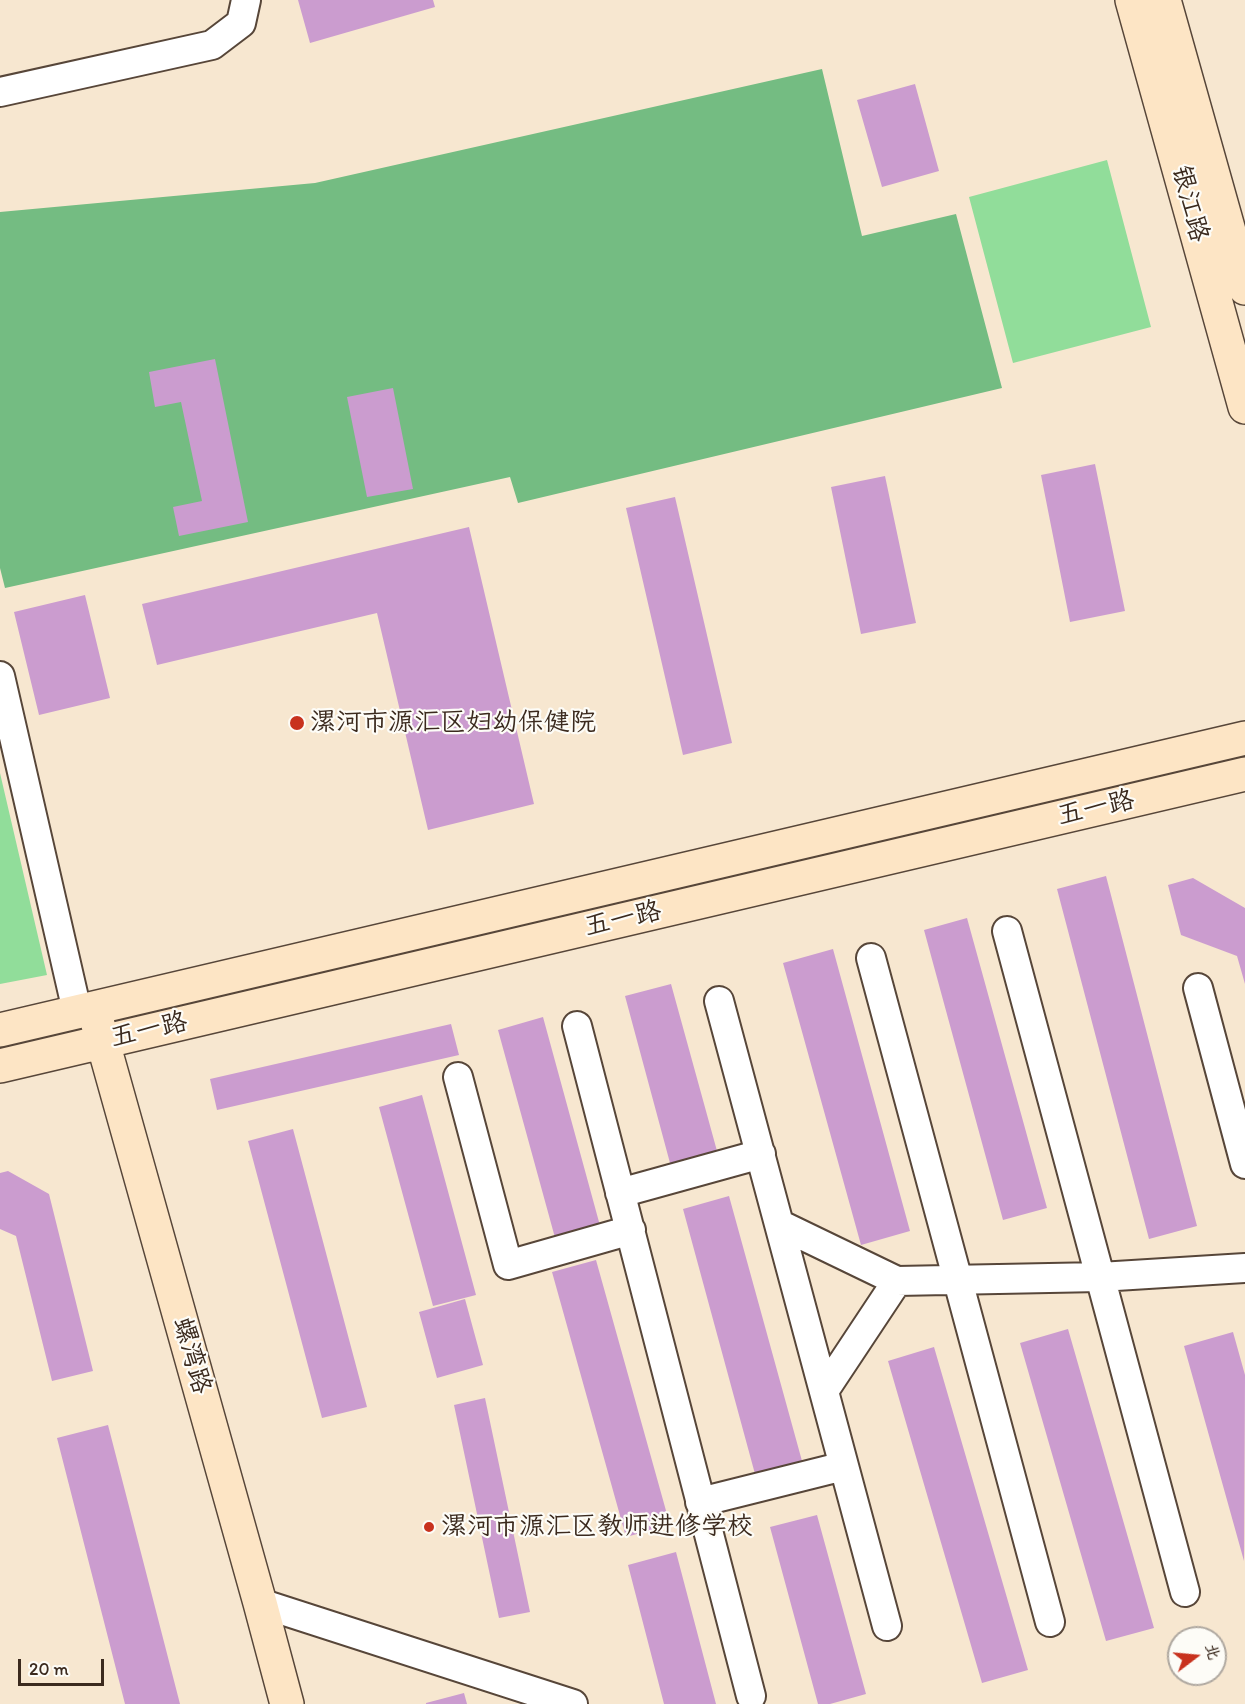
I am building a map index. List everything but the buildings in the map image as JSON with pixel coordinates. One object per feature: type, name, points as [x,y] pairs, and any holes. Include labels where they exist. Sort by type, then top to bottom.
[{"type":"street","points":[[0,92],[212,45],[241,23],[246,0]]},
{"type":"street","name":"银江路","points":[[1132,0],[1245,407]]},
{"type":"street","name":"银江路","points":[[1164,0],[1245,288]]},
{"type":"street","points":[[0,676],[85,1010]]},
{"type":"street","name":"五一路","points":[[0,1030],[1245,738]]},
{"type":"street","name":"五一路","points":[[0,1066],[1245,774]]},
{"type":"street","points":[[1007,931],[1185,1592]]},
{"type":"street","points":[[871,958],[1050,1622]]},
{"type":"street","points":[[1198,988],[1245,1164]]},
{"type":"street","points":[[719,1001],[887,1626]]},
{"type":"street","name":"螺湾路","points":[[85,1010],[103,1042],[287,1704]]},
{"type":"street","points":[[577,1026],[751,1696]]},
{"type":"street","points":[[458,1077],[508,1265],[631,1230]]},
{"type":"street","points":[[620,1193],[761,1154]]},
{"type":"street","points":[[779,1224],[897,1281],[1100,1277],[1245,1268]]},
{"type":"street","points":[[824,1390],[897,1281]]},
{"type":"street","points":[[700,1502],[844,1466]]},
{"type":"street","points":[[260,1603],[573,1704]]},
{"type":"green space","points":[[822,69],[862,236],[956,214],[1002,388],[518,503],[510,477],[5,588],[0,568],[0,212],[315,183]]},
{"type":"green space","points":[[1107,160],[1151,327],[1013,363],[969,197]]},
{"type":"green space","points":[[0,773],[47,975],[0,984]]},
{"type":"place","name":"漯河市源汇区妇幼保健院","points":[[297,723]]},
{"type":"place","name":"漯河市源汇区教师进修学校","points":[[429,1527]]}]
